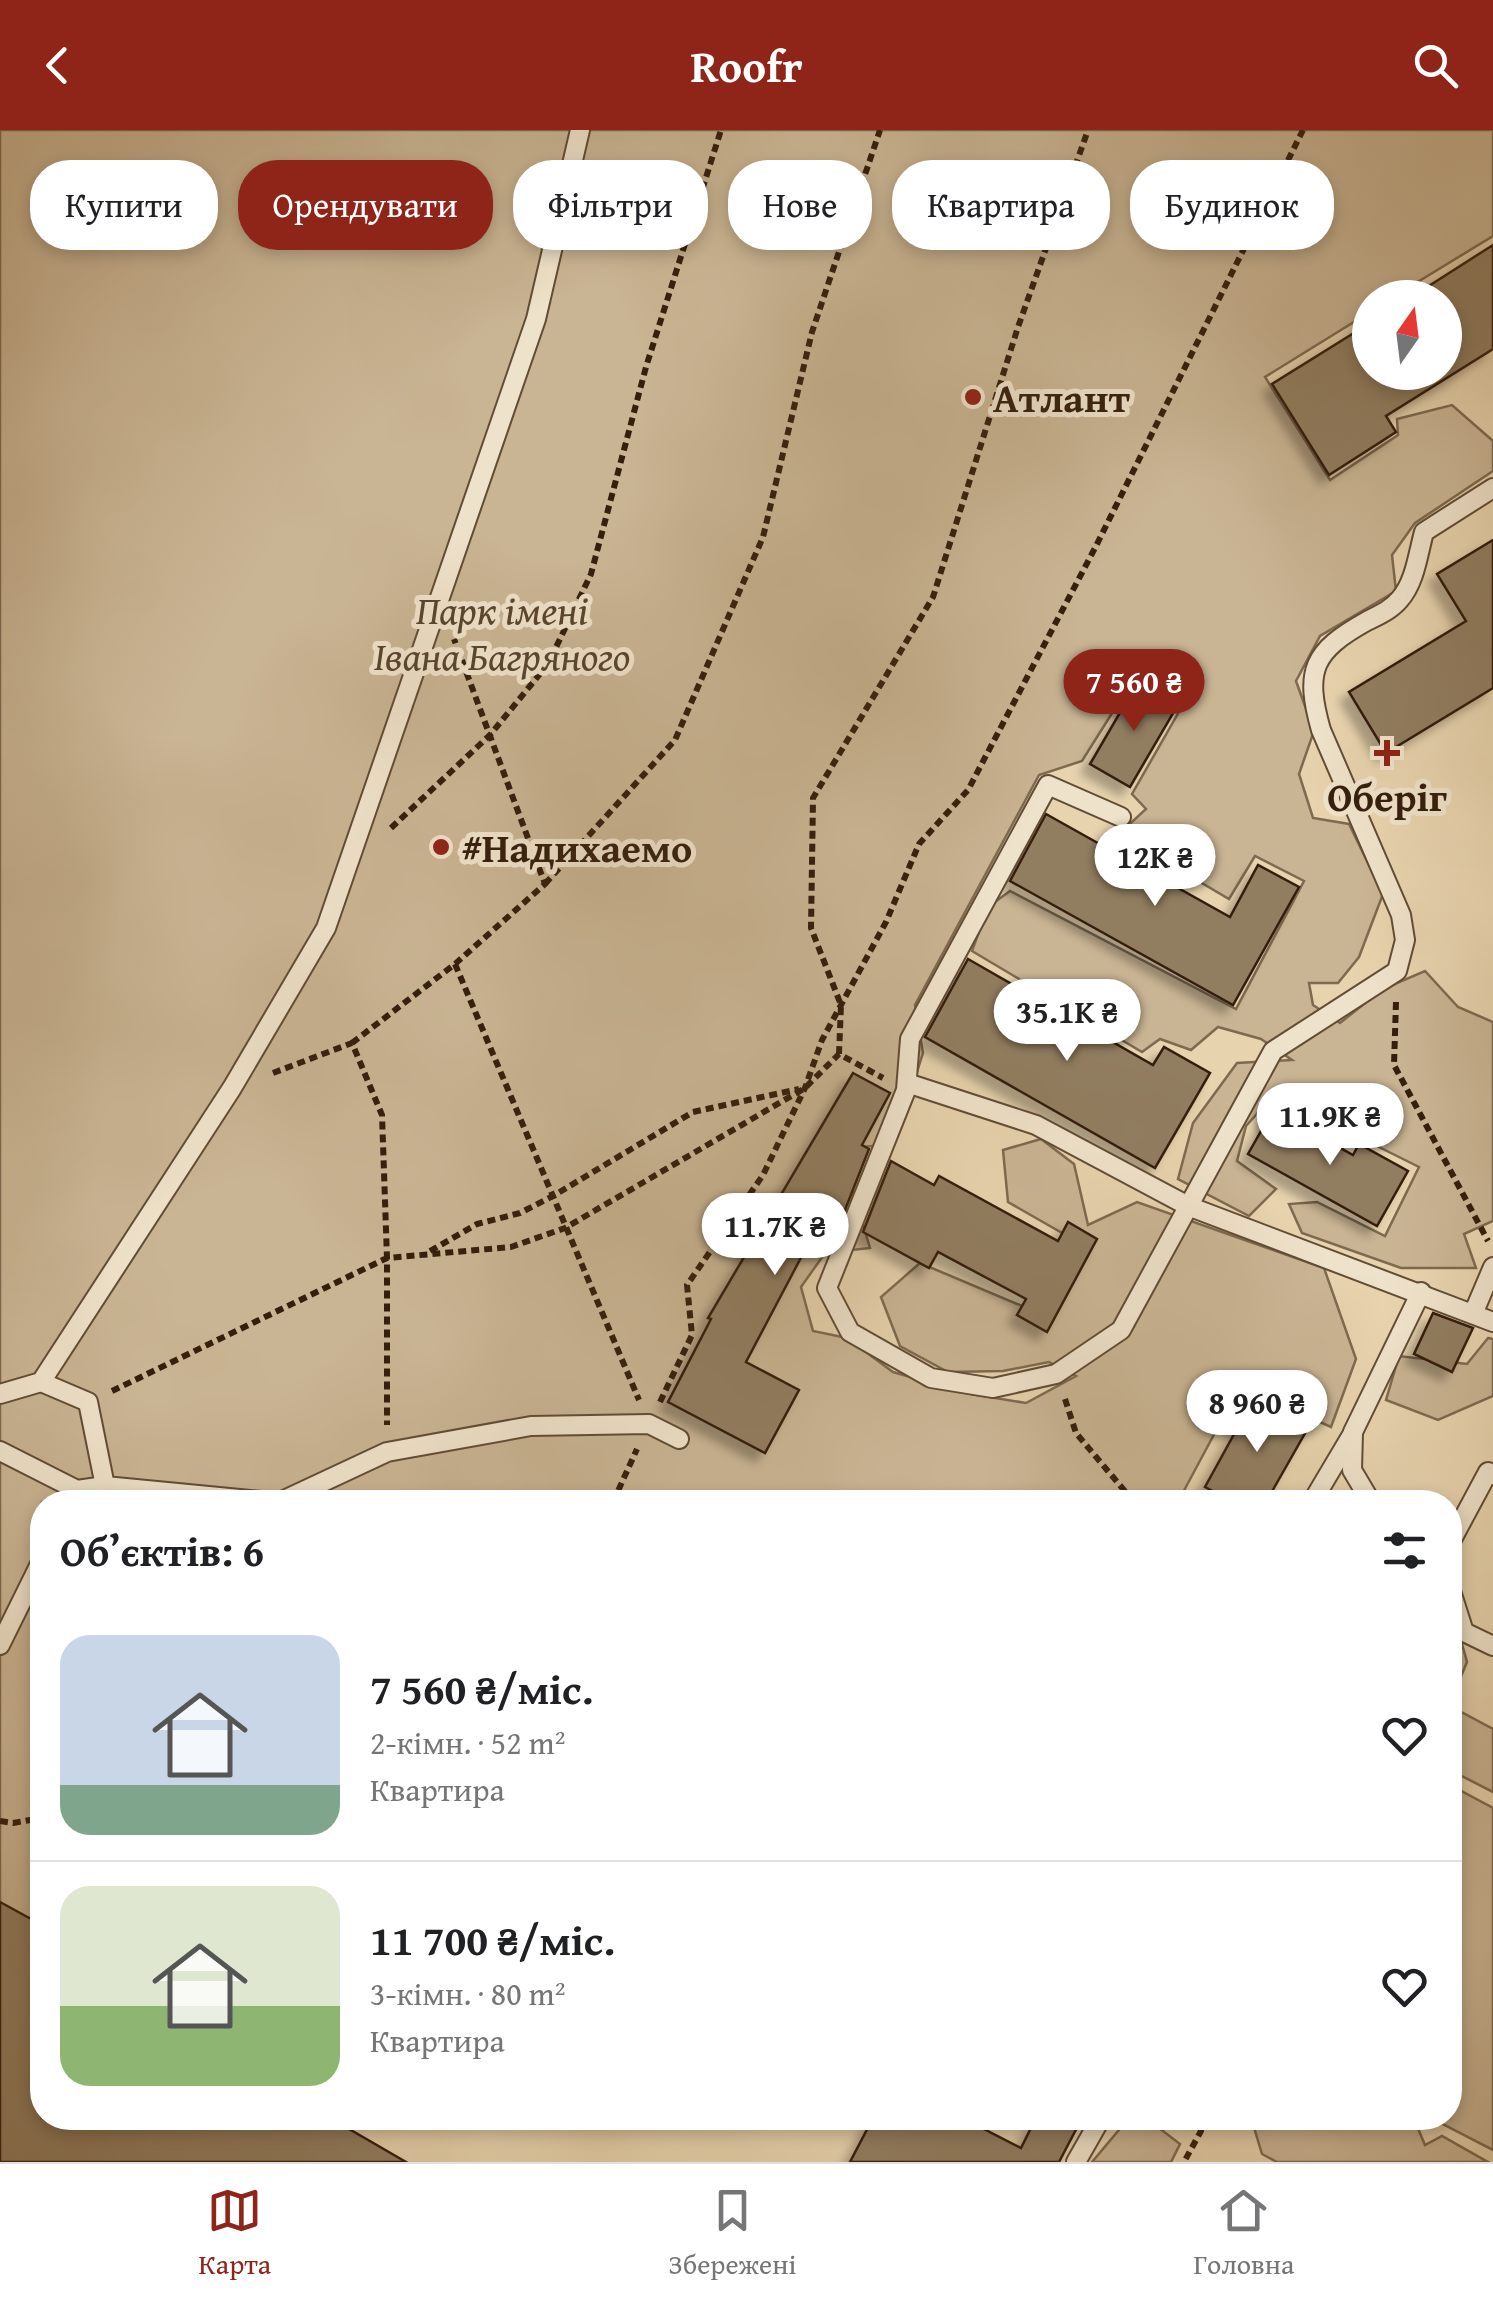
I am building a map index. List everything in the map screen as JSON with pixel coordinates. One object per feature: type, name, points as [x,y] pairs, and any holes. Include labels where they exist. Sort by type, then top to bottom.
[{"type":"lane","points":[[42,1382],[232,1088],[326,928],[536,319],[580,130]]},
{"type":"lane","points":[[1120,817],[1048,785],[910,1039],[906,1086],[827,1288],[850,1332],[932,1378],[993,1388],[1056,1374],[1122,1330],[1273,1051],[1397,970],[1404,940],[1401,916],[1320,730],[1312,699],[1314,676],[1321,656],[1335,639],[1389,609],[1401,598],[1414,570],[1424,532],[1493,488]]},
{"type":"lane","points":[[906,1086],[1036,1124],[1188,1206],[1493,1322]]},
{"type":"lane","points":[[1473,1314],[1493,1267]]},
{"type":"lane","points":[[1319,1490],[1353,1432],[1421,1292]]},
{"type":"lane","points":[[0,1394],[42,1382],[88,1402],[106,1486]]},
{"type":"lane","points":[[306,1490],[387,1452],[531,1426],[649,1424],[680,1439]]},
{"type":"lane","points":[[1353,1432],[1352,1470],[1364,1490]]},
{"type":"lane","points":[[0,1451],[64,1490]]},
{"type":"lane","points":[[1462,1521],[1488,1472],[1493,1475]]},
{"type":"lane","points":[[106,1486],[116,1490]]},
{"type":"lane","points":[[93,1490],[106,1486],[148,1490]]},
{"type":"lane","points":[[0,1644],[30,1584]]},
{"type":"lane","points":[[1462,1626],[1464,1632],[1493,1646]]},
{"type":"lane","points":[[1076,2162],[1093,2130]]},
{"type":"path","points":[[388,830],[490,735],[548,664],[591,574],[646,368],[721,130]]},
{"type":"path","points":[[232,1088],[352,1043],[455,964],[546,884],[675,740],[763,537],[812,332],[880,130]]},
{"type":"path","points":[[88,1402],[387,1258],[511,1247],[565,1228],[805,1088],[839,1054],[841,1004],[811,928],[813,798],[933,597],[1018,327],[1088,130]]},
{"type":"path","points":[[619,1490],[692,1334],[687,1285],[763,1175],[805,1088],[822,1040],[886,922],[920,844],[968,790],[1096,546],[1303,130]]},
{"type":"path","points":[[438,596],[546,884]]},
{"type":"path","points":[[455,964],[649,1424]]},
{"type":"path","points":[[1397,970],[1394,1066],[1493,1251]]},
{"type":"path","points":[[352,1043],[382,1115],[387,1452]]},
{"type":"path","points":[[839,1054],[906,1086]]},
{"type":"path","points":[[428,1252],[477,1224],[520,1212],[552,1196],[693,1112],[805,1088]]},
{"type":"path","points":[[1056,1374],[1076,1434],[1124,1490]]},
{"type":"path","points":[[0,1821],[30,1820]]},
{"type":"path","points":[[1184,2162],[1201,2132],[1197,2130]]},
{"type":"green space","name":"Парк імені Івана Багряного","points":[[0,130],[1493,130],[1493,236],[1421,280],[1352,280],[1352,323],[1265,377],[1330,480],[1398,435],[1397,419],[1452,405],[1493,441],[1493,471],[1415,523],[1392,555],[1396,591],[1320,636],[1296,681],[1314,731],[1299,774],[1313,818],[1349,824],[1383,894],[1359,957],[1338,983],[1309,983],[1313,1005],[1340,1023],[1383,989],[1425,971],[1458,1007],[1493,1022],[1493,1221],[1464,1234],[1476,1268],[1401,1268],[1302,1233],[1289,1204],[1317,1202],[1385,1236],[1419,1167],[1274,1095],[1246,1126],[1237,1161],[1276,1189],[1249,1216],[1178,1179],[1193,1123],[1237,1063],[1292,1060],[1261,1039],[1218,1027],[1191,1050],[1160,1039],[1142,1052],[972,951],[988,907],[1010,891],[1236,1009],[1304,881],[1255,856],[1229,899],[1119,834],[1146,809],[1132,794],[1184,703],[1136,675],[1082,761],[1039,775],[915,1005],[923,1053],[894,1144],[840,1149],[870,1248],[825,1253],[801,1287],[813,1331],[847,1338],[893,1372],[971,1394],[1026,1403],[1076,1376],[1049,1362],[1003,1371],[948,1372],[900,1346],[881,1297],[920,1263],[1041,1314],[1076,1241],[1008,1202],[1003,1150],[1041,1139],[1074,1164],[1088,1225],[1137,1202],[1324,1268],[1356,1359],[1331,1427],[1240,1386],[1184,1490],[30,1490],[30,1999],[0,2050]]},
{"type":"green space","points":[[1488,1338],[1493,1339],[1493,1396],[1438,1420],[1386,1400],[1399,1356],[1467,1364]]},
{"type":"green space","points":[[1462,1644],[1467,1662],[1462,1674]]},
{"type":"green space","points":[[1462,1712],[1493,1729],[1493,1792],[1462,1776]]},
{"type":"green space","points":[[1462,1791],[1493,1808],[1493,2150],[1454,2130],[1462,2130]]},
{"type":"green space","points":[[1119,2130],[1162,2130],[1180,2144],[1171,2162],[1092,2162]]},
{"type":"green space","points":[[1255,2130],[1419,2130],[1425,2145],[1442,2136],[1488,2162],[1277,2162],[1262,2154]]},
{"type":"building","points":[[1493,245],[1493,349],[1462,368],[1462,280],[1438,280]]},
{"type":"building","points":[[1352,334],[1352,390],[1428,390],[1386,416],[1396,432],[1329,475],[1272,384]]},
{"type":"building","points":[[1493,540],[1493,688],[1386,753],[1349,692],[1466,621],[1437,574]]},
{"type":"building","points":[[1139,680],[1179,703],[1130,787],[1090,764]]},
{"type":"building","points":[[1046,814],[1230,917],[1258,865],[1299,887],[1233,1005],[1010,881]]},
{"type":"building","points":[[968,959],[1153,1065],[1164,1047],[1210,1073],[1155,1168],[925,1037]]},
{"type":"building","points":[[853,1073],[890,1093],[862,1145],[869,1149],[841,1220],[825,1212],[746,1362],[799,1390],[765,1453],[668,1402],[711,1319],[708,1318]]},
{"type":"building","points":[[1273,1110],[1353,1155],[1359,1144],[1408,1171],[1377,1226],[1248,1154]]},
{"type":"building","points":[[891,1161],[934,1185],[939,1176],[1058,1241],[1068,1222],[1097,1239],[1047,1332],[1017,1315],[1026,1299],[938,1252],[929,1268],[863,1232]]},
{"type":"building","points":[[1433,1313],[1473,1328],[1452,1372],[1414,1354]]},
{"type":"building","points":[[1254,1398],[1308,1428],[1273,1490],[1205,1487]]},
{"type":"building","points":[[0,1902],[30,1918],[30,2130],[351,2130],[406,2162],[0,2162]]},
{"type":"building","points":[[867,2130],[986,2130],[1021,2148],[1030,2130],[1076,2130],[1059,2162],[850,2162]]},
{"type":"place","name":"Атлант","points":[[973,397]]},
{"type":"place","name":"Оберіг","points":[[1387,753]]},
{"type":"place","name":"#Надихаемо","points":[[441,847]]}]
